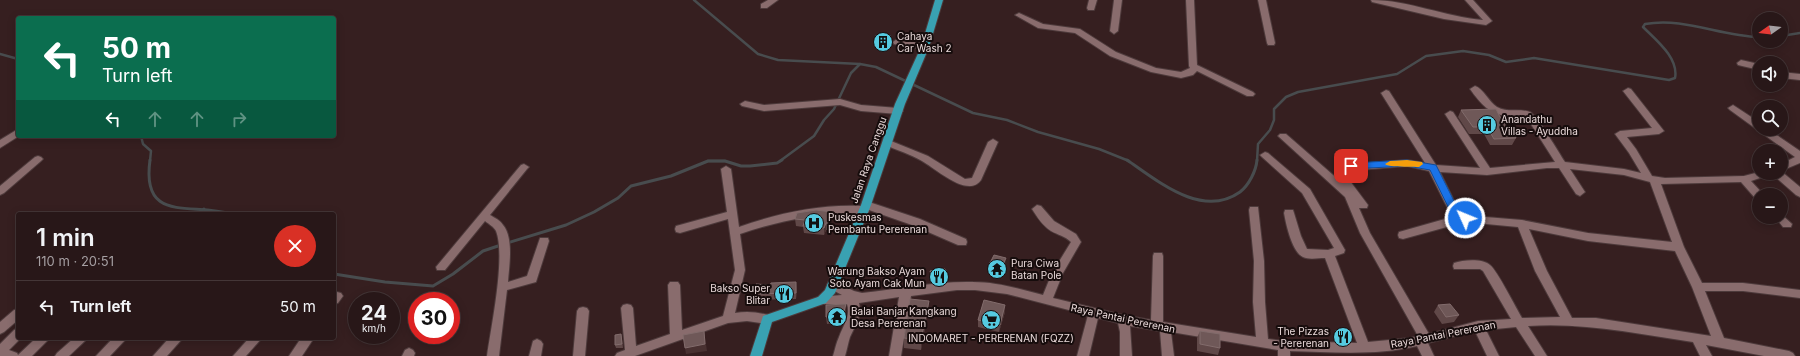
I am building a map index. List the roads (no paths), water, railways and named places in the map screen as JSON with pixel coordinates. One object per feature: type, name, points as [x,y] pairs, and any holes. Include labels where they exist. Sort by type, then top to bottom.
[{"type":"main road","name":"Jalan Raya Canggu","points":[[822,300],[834,285],[854,238],[898,111],[925,47],[939,0]]},
{"type":"main road","points":[[756,356],[767,319],[822,300]]},
{"type":"street","points":[[764,6],[774,0]]},
{"type":"street","points":[[1114,31],[1118,0]]},
{"type":"street","points":[[1190,0],[1193,64],[1196,68],[1250,94]]},
{"type":"street","points":[[1262,0],[1271,42]]},
{"type":"street","points":[[1375,0],[1406,6],[1441,17],[1486,23],[1488,21],[1468,0]]},
{"type":"street","points":[[1019,15],[1041,26],[1077,32],[1113,54],[1154,70],[1181,75],[1190,73],[1196,68]]},
{"type":"street","points":[[897,42],[925,47]]},
{"type":"street","points":[[1741,63],[1752,65]]},
{"type":"street","points":[[1788,76],[1800,77]]},
{"type":"street","points":[[1475,88],[1480,96],[1498,111],[1523,113],[1530,116],[1580,192]]},
{"type":"street","points":[[1628,91],[1659,131],[1620,134],[1633,151],[1651,180],[1679,247],[1698,287],[1719,342]]},
{"type":"street","points":[[1386,93],[1433,168],[1458,219]]},
{"type":"street","points":[[744,104],[764,108],[840,102],[861,108],[898,111]]},
{"type":"street","points":[[1733,108],[1752,122]]},
{"type":"street","points":[[1450,114],[1487,172]]},
{"type":"street","points":[[0,145],[16,133]]},
{"type":"street","points":[[1283,136],[1348,195],[1365,233],[1423,339],[1428,356]]},
{"type":"street","points":[[1772,136],[1800,156]]},
{"type":"street","points":[[888,143],[926,158],[962,182],[969,183],[976,180],[993,142]]},
{"type":"street","points":[[1340,154],[1351,166],[1358,167],[1407,163],[1433,168],[1487,172],[1547,165],[1624,172],[1651,180],[1706,181],[1744,179],[1752,177]]},
{"type":"street","points":[[1265,155],[1306,191],[1340,250],[1329,254],[1306,254],[1303,252],[1298,243],[1289,213]]},
{"type":"street","points":[[0,191],[38,159]]},
{"type":"street","points":[[1788,165],[1800,159]]},
{"type":"street","points":[[441,267],[485,216],[524,167]]},
{"type":"street","points":[[1358,167],[1346,175],[1345,182],[1362,205]]},
{"type":"street","points":[[726,169],[740,270],[728,319]]},
{"type":"street","points":[[1744,179],[1752,188]]},
{"type":"street","points":[[1785,180],[1800,193]]},
{"type":"street","points":[[735,232],[768,221],[817,210],[865,208],[916,222],[962,242]]},
{"type":"street","points":[[1037,209],[1054,227],[1071,236],[1076,242],[1058,273],[1046,301]]},
{"type":"street","points":[[1254,210],[1259,261],[1259,302],[1262,343]]},
{"type":"street","points":[[680,229],[733,214]]},
{"type":"street","points":[[485,216],[500,230],[503,268],[493,356]]},
{"type":"street","points":[[1403,235],[1458,219],[1490,220],[1522,224],[1588,237],[1679,247]]},
{"type":"street","points":[[1522,224],[1541,271],[1568,321]]},
{"type":"street","points":[[501,288],[532,279],[544,241]]},
{"type":"street","points":[[1329,254],[1373,350]]},
{"type":"street","points":[[1158,256],[1161,325],[1168,356]]},
{"type":"street","points":[[1458,266],[1481,266],[1487,268],[1518,322],[1541,356]]},
{"type":"street","points":[[674,285],[676,337]]},
{"type":"street","name":"Raya Pantai Pererenan","points":[[834,285],[857,298]]},
{"type":"street","name":"Raya Pantai Pererenan","points":[[822,300],[857,298],[957,286],[994,288],[1123,320],[1161,325],[1186,331],[1262,343],[1284,351],[1342,348],[1373,350],[1478,326],[1518,322],[1568,321],[1596,323],[1697,338],[1789,356]]},
{"type":"street","points":[[1698,287],[1743,287],[1800,294]]},
{"type":"street","points":[[895,356],[906,292]]},
{"type":"street","points":[[839,356],[844,338],[854,316],[857,298]]},
{"type":"street","points":[[627,308],[626,354],[728,319],[747,316],[767,319]]},
{"type":"street","points":[[579,356],[583,311]]},
{"type":"street","points":[[1083,356],[1094,313]]},
{"type":"street","points":[[0,329],[16,315]]},
{"type":"street","points":[[1123,320],[1126,332],[1126,356]]},
{"type":"street","points":[[1478,326],[1494,356]]},
{"type":"street","points":[[13,356],[0,352],[16,335]]},
{"type":"street","points":[[1697,338],[1706,356]]},
{"type":"street","points":[[24,356],[42,340]]},
{"type":"street","points":[[61,356],[80,340]]},
{"type":"street","points":[[102,356],[119,340]]},
{"type":"street","points":[[159,356],[175,340]]},
{"type":"street","points":[[239,356],[254,340]]},
{"type":"street","points":[[295,356],[307,340]]},
{"type":"street","points":[[535,356],[537,344]]},
{"type":"waterway","points":[[694,0],[758,54],[778,60],[860,64]]},
{"type":"waterway","points":[[1257,161],[1258,144],[1270,130],[1274,120],[1274,109],[1286,97],[1298,92],[1397,74],[1426,56],[1463,51],[1489,55],[1506,62],[1534,58],[1669,80],[1675,78],[1674,63],[1660,44],[1643,27],[1645,24],[1674,23],[1730,34],[1752,36]]},
{"type":"waterway","points":[[1788,35],[1800,33]]},
{"type":"waterway","points":[[0,54],[16,58]]},
{"type":"waterway","points":[[780,161],[814,136],[824,120],[834,109],[851,73],[860,64]]},
{"type":"waterway","points":[[860,64],[876,67],[973,113],[1007,120],[1038,132],[1099,149],[1128,160]]},
{"type":"waterway","points":[[142,138],[143,144],[151,151],[150,161]]},
{"type":"waterway","points":[[150,160],[149,180],[153,194],[161,202],[185,209],[202,210]]},
{"type":"waterway","points":[[507,243],[566,225],[594,212],[618,198],[631,186],[671,176],[708,161],[725,161],[741,166],[750,166],[777,163],[782,160]]},
{"type":"waterway","points":[[1128,160],[1152,178],[1181,194],[1196,199],[1211,201],[1226,199],[1240,192],[1252,178],[1257,160]]},
{"type":"waterway","points":[[202,210],[221,212]]},
{"type":"waterway","points":[[336,274],[385,282],[433,286],[453,274],[483,251],[501,245]]},
{"type":"place","name":"Cahaya Car Wash 2","points":[[883,42]]},
{"type":"place","name":"Anandathu Villas - Ayuddha","points":[[1487,125]]},
{"type":"place","name":"Puskesmas Pembantu Pererenan","points":[[814,223]]},
{"type":"place","name":"Pura Ciwa Batan Pole","points":[[997,269]]},
{"type":"place","name":"Warung Bakso Ayam Soto Ayam Cak Mun","points":[[939,277]]},
{"type":"place","name":"Bakso Super Blitar","points":[[784,294]]},
{"type":"place","name":"Balai Banjar Kangkang Desa Pererenan","points":[[837,317]]},
{"type":"place","name":"INDOMARET - PERERENAN (FQZZ)","points":[[991,320]]},
{"type":"place","name":"The Pizzas - Pererenan","points":[[1343,337]]}]
